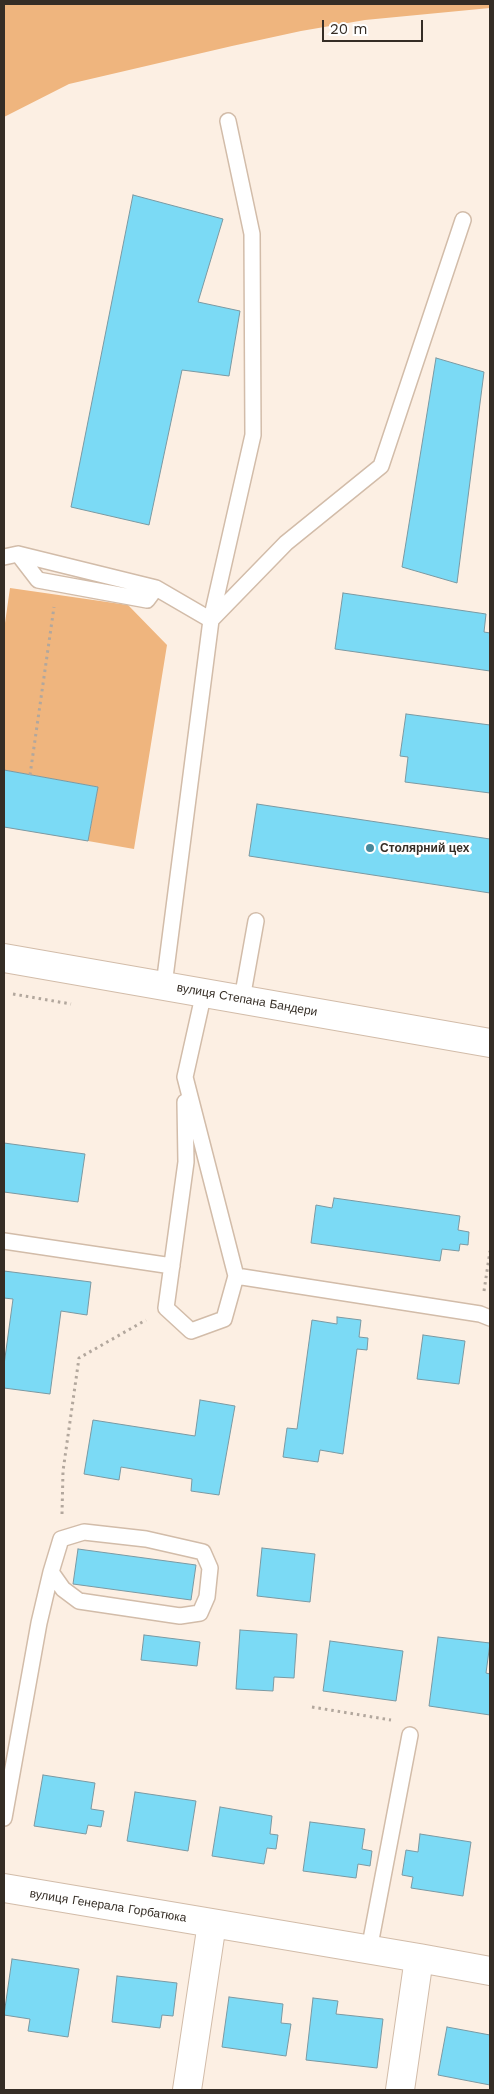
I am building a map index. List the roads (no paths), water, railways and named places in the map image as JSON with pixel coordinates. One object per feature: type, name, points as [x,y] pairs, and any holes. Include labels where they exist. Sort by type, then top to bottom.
[{"type":"street","name":"вулиця Степана Бандери","points":[[4,958],[490,1043]]},
{"type":"street","name":"вулиця Генерала Горбатюка","points":[[4,1888],[490,1971]]},
{"type":"street","points":[[187,2090],[212,1923]]},
{"type":"street","points":[[400,2090],[419,1958]]},
{"type":"lane","points":[[164,985],[211,620],[253,435],[252,234],[228,121]]},
{"type":"lane","points":[[211,620],[286,543],[381,466],[462,220]]},
{"type":"lane","points":[[11,556],[156,588],[211,620]]},
{"type":"lane","points":[[11,556],[38,580],[147,600],[156,588]]},
{"type":"lane","points":[[242,999],[256,921]]},
{"type":"lane","points":[[185,1076],[236,1276],[224,1319],[191,1331],[166,1308],[186,1162],[185,1076],[204,992]]},
{"type":"lane","points":[[4,1241],[172,1266]]},
{"type":"lane","points":[[236,1276],[485,1316]]},
{"type":"lane","points":[[4,1818],[39,1623],[50,1572],[62,1539],[84,1532],[146,1539],[202,1552],[210,1568],[207,1597],[200,1613],[180,1616],[79,1601],[63,1589],[50,1572]]},
{"type":"lane","points":[[369,1950],[410,1735]]},
{"type":"place","name":"Столярний цех","points":[[370,848]]}]
